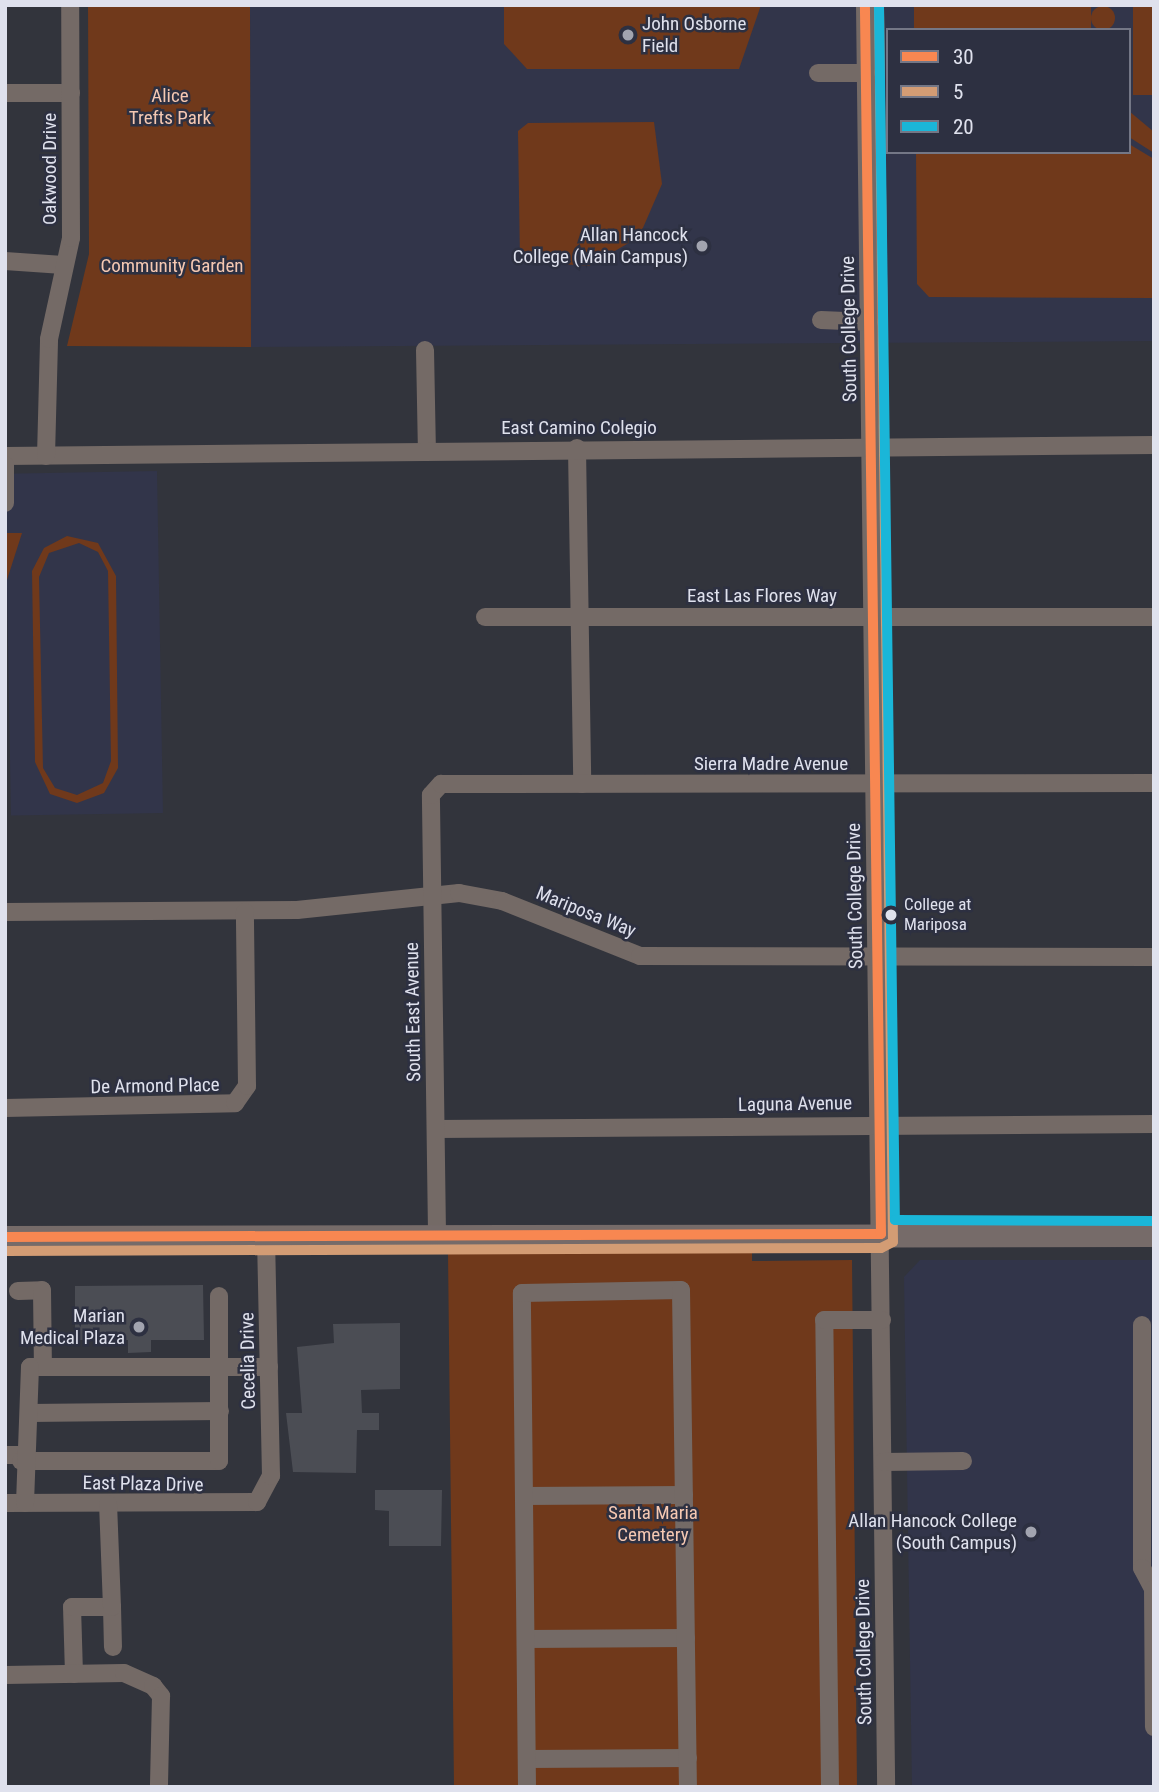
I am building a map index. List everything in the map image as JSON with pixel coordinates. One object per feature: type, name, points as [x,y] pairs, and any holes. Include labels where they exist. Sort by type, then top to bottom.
[{"type":"main road","points":[[5,1237],[266,1237],[437,1233],[1154,1235]]},
{"type":"street","name":"Oakwood Drive","points":[[46,456],[49,339],[71,238],[70,5]]},
{"type":"street","name":"South College Drive","points":[[865,5],[886,1787]]},
{"type":"street","points":[[818,74],[866,73]]},
{"type":"street","points":[[5,93],[71,93]]},
{"type":"street","points":[[5,261],[63,265]]},
{"type":"street","points":[[821,320],[869,322]]},
{"type":"street","points":[[425,350],[427,450]]},
{"type":"street","name":"East Camino Colegio","points":[[5,456],[577,448],[871,449],[1154,445]]},
{"type":"street","points":[[577,448],[582,784]]},
{"type":"street","points":[[5,465],[5,503]]},
{"type":"street","name":"East Las Flores Way","points":[[485,617],[1154,617]]},
{"type":"street","name":"Sierra Madre Avenue","points":[[432,791],[441,784],[875,786],[1154,783]]},
{"type":"street","name":"South East Avenue","points":[[432,791],[437,1233]]},
{"type":"street","name":"Mariposa Way","points":[[5,912],[245,912],[432,895],[502,901],[640,956],[1154,957]]},
{"type":"street","name":"De Armond Place","points":[[5,1108],[235,1103],[247,1086],[245,912]]},
{"type":"street","name":"Laguna Avenue","points":[[436,1129],[1154,1124]]},
{"type":"street","name":"Cecelia Drive","points":[[266,1237],[269,1483]]},
{"type":"street","points":[[18,1290],[41,1290],[36,1367],[20,1460]]},
{"type":"street","points":[[527,1787],[522,1293],[681,1290],[688,1787]]},
{"type":"street","points":[[20,1460],[219,1461],[219,1296]]},
{"type":"street","points":[[830,1787],[824,1320],[882,1320]]},
{"type":"street","points":[[1142,1325],[1142,1568],[1153,1589],[1154,1727]]},
{"type":"street","points":[[36,1367],[269,1367]]},
{"type":"street","points":[[25,1503],[20,1460],[22,1384],[36,1367]]},
{"type":"street","points":[[29,1413],[220,1411]]},
{"type":"street","points":[[883,1462],[963,1461]]},
{"type":"street","name":"East Plaza Drive","points":[[5,1503],[247,1506],[269,1483]]},
{"type":"street","points":[[524,1496],[684,1495]]},
{"type":"street","points":[[108,1504],[113,1647]]},
{"type":"street","points":[[75,1674],[72,1607],[111,1607]]},
{"type":"street","points":[[526,1640],[686,1638]]},
{"type":"street","points":[[5,1675],[140,1677],[162,1696],[159,1787]]},
{"type":"street","points":[[527,1759],[688,1758]]},
{"type":"shaded area","name":"Allan Hancock College (Main Campus)","points":[[250,5],[1154,5],[1154,341],[251,347]]},
{"type":"shaded area","points":[[157,471],[163,813],[11,816],[5,474]]},
{"type":"shaded area","name":"Allan Hancock College (South Campus)","points":[[920,1260],[1154,1260],[1154,1787],[912,1787],[904,1277]]},
{"type":"green space","name":"Alice Trefts Park","points":[[88,5],[250,5],[251,347],[67,346],[89,254]]},
{"type":"green space","name":"John Osborne Field","points":[[504,5],[761,5],[739,69],[527,69],[504,44]]},
{"type":"green space","points":[[914,5],[1091,5],[1091,28],[914,28]]},
{"type":"green space","points":[[1133,5],[1154,5],[1154,95],[1133,95]]},
{"type":"green space","points":[[1108,7],[1114,13],[1112,27],[1094,27],[1091,18],[1094,9]]},
{"type":"green space","points":[[1131,113],[1154,132],[1154,153],[1131,138]]},
{"type":"green space","points":[[654,122],[662,184],[639,237],[589,266],[520,261],[518,131],[528,123]]},
{"type":"green space","points":[[1131,145],[1154,159],[1154,298],[929,297],[917,284],[916,154],[1131,154]]},
{"type":"green space","points":[[5,533],[22,533],[5,586]]},
{"type":"green space","points":[[67,536],[98,543],[116,576],[118,768],[104,793],[77,803],[50,794],[35,762],[32,571],[44,548]],"holes":[[[79,543],[98,552],[108,571],[111,761],[103,783],[77,795],[55,788],[43,768],[39,577],[49,553]]]},
{"type":"green space","name":"Santa Maria Cemetery","points":[[752,1250],[752,1261],[852,1260],[857,1787],[454,1787],[448,1253]]},
{"type":"building","name":"Marian Medical Plaza","points":[[203,1285],[204,1340],[151,1340],[151,1352],[128,1353],[128,1340],[75,1340],[75,1286]]},
{"type":"building","points":[[400,1323],[400,1389],[361,1390],[362,1413],[379,1413],[379,1430],[357,1430],[356,1473],[293,1472],[286,1413],[302,1413],[297,1347],[334,1343],[333,1324]]},
{"type":"building","points":[[375,1490],[442,1490],[441,1546],[389,1546],[389,1511],[375,1510]]},
{"type":"transit line","name":"30","points":[[5,1237],[881,1234],[865,5]]},
{"type":"transit line","name":"5","points":[[5,1251],[881,1248],[893,1242],[879,5]]},
{"type":"transit line","name":"20","points":[[879,5],[895,1220],[1154,1221]]},
{"type":"place","name":"John Osborne Field","points":[[628,35]]},
{"type":"place","name":"Allan Hancock College (Main Campus)","points":[[702,246]]},
{"type":"place","name":"College at Mariposa","points":[[891,915]]},
{"type":"place","name":"Marian Medical Plaza","points":[[139,1327]]},
{"type":"place","name":"Allan Hancock College (South Campus)","points":[[1031,1532]]},
{"type":"park label","name":"Community Garden","points":[[172,266]]}]
